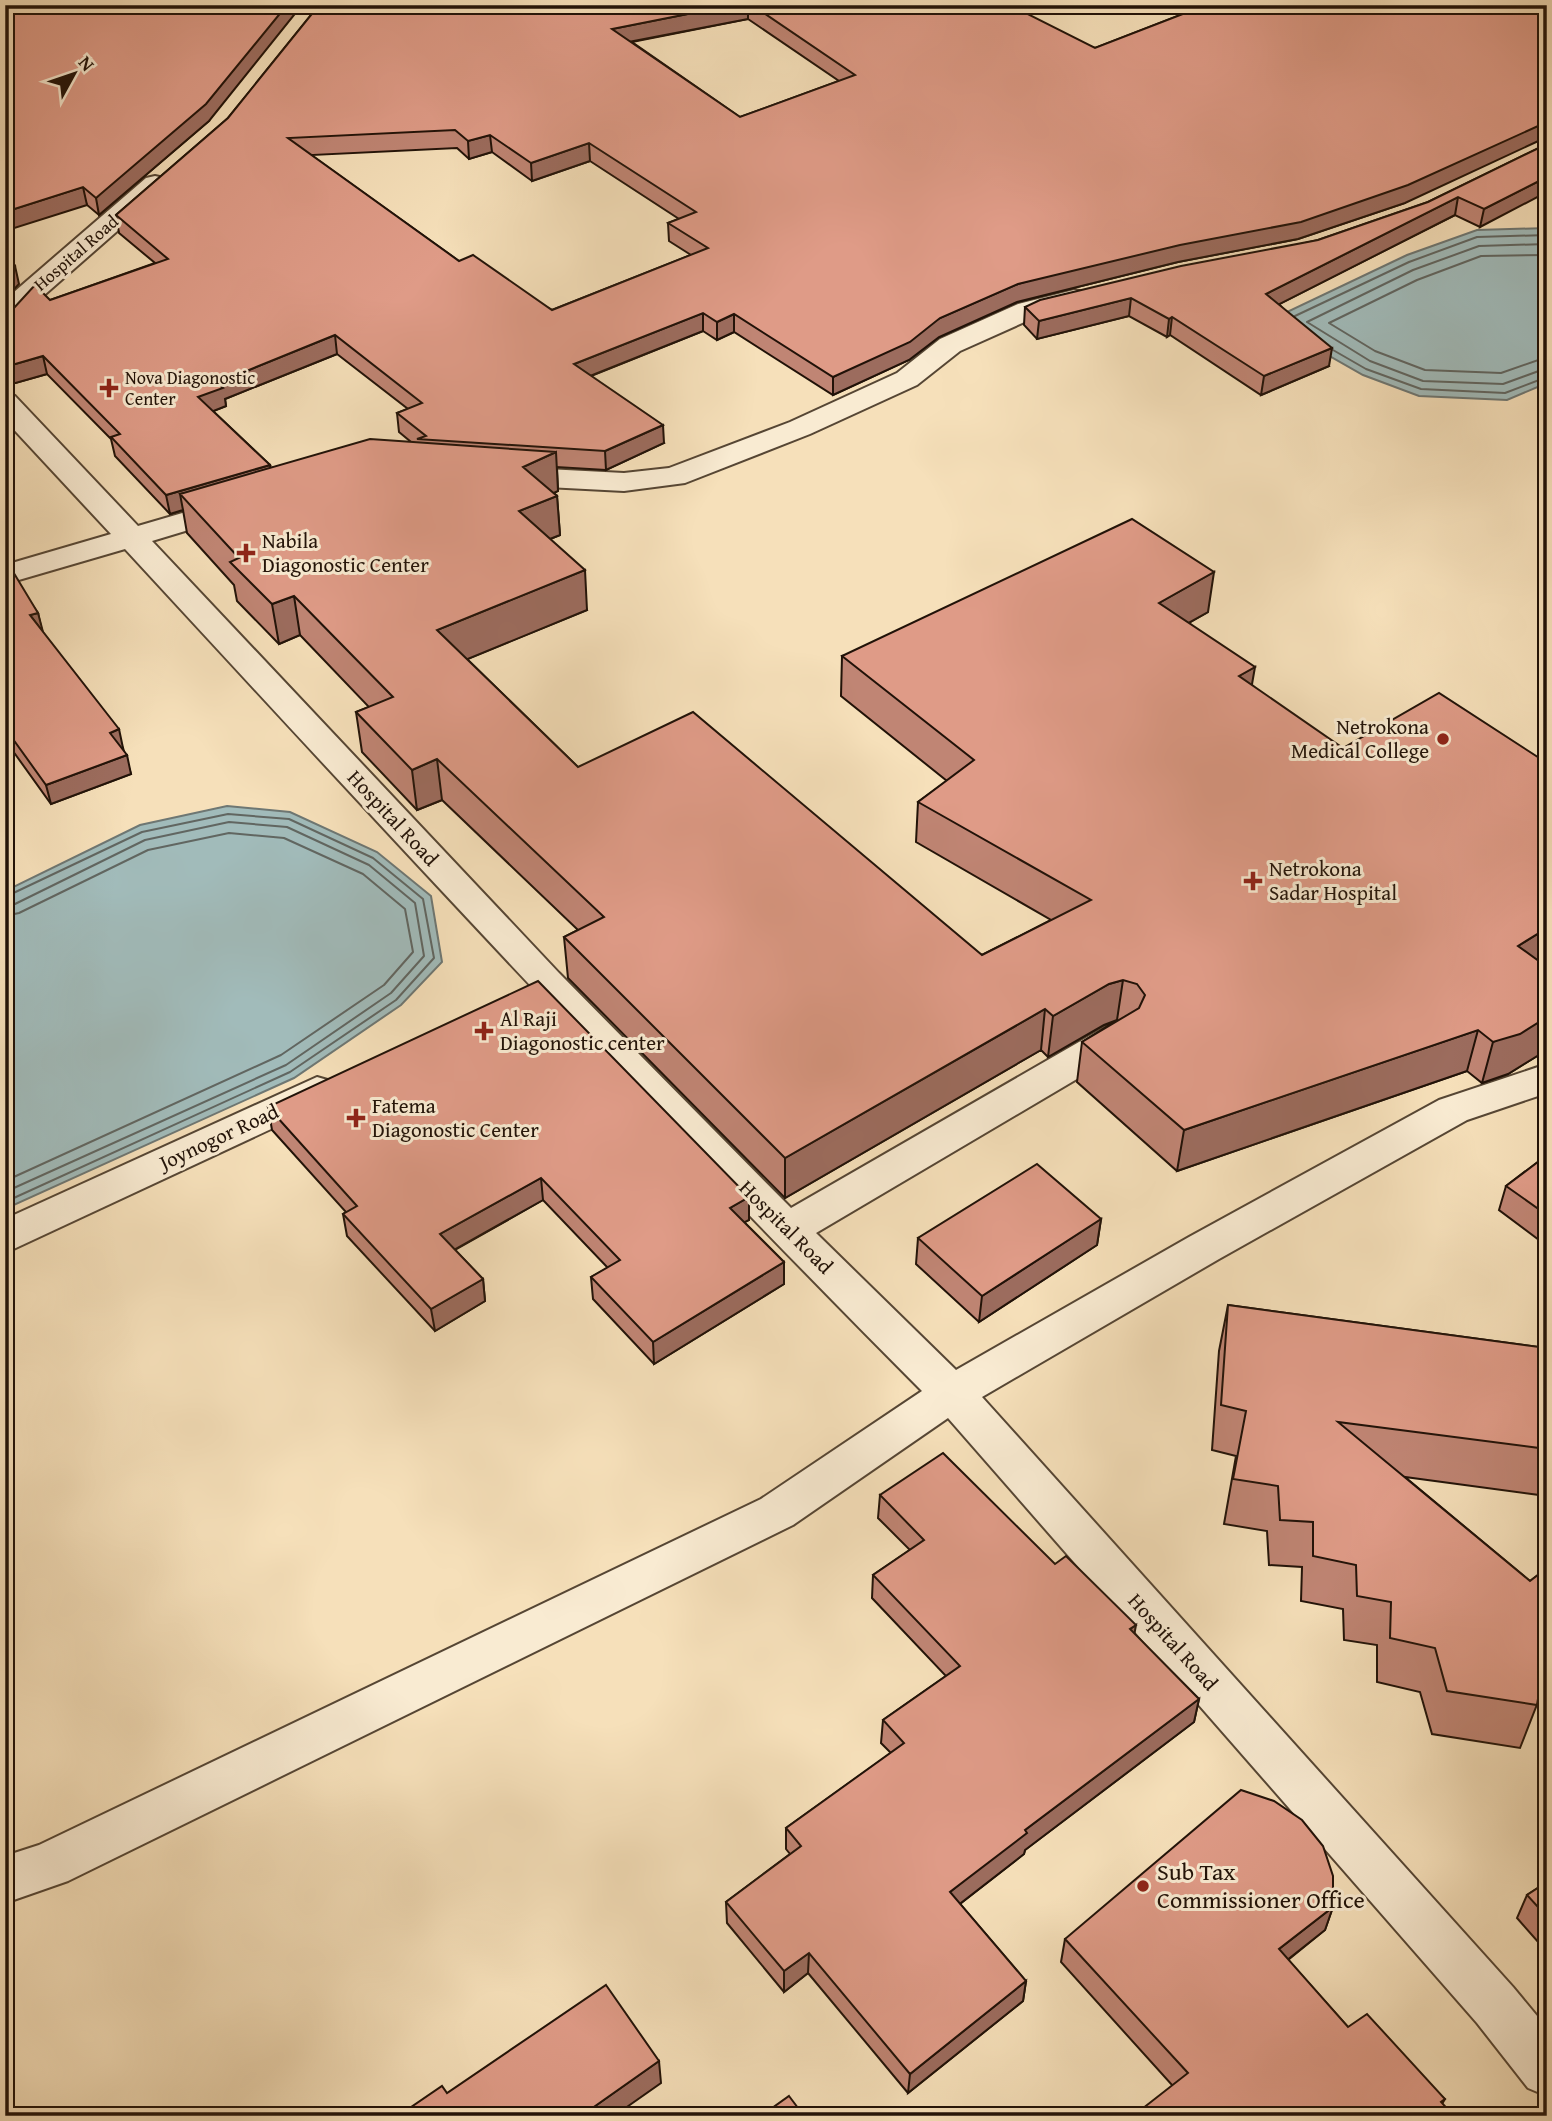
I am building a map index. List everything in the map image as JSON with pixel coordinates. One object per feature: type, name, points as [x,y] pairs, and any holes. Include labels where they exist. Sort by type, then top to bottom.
[{"type":"street","name":"Hospital Road","points":[[5,319],[24,298],[169,173]]},
{"type":"street","points":[[486,475],[624,482],[674,477],[800,428],[907,379],[950,345],[1028,310],[1103,291]]},
{"type":"street","name":"Hospital Road","points":[[5,402],[546,982],[787,1230],[952,1393],[1495,2005],[1547,2070]]},
{"type":"street","points":[[5,575],[133,539],[265,497]]},
{"type":"street","points":[[508,1000],[546,982]]},
{"type":"street","points":[[787,1230],[1118,1037]]},
{"type":"street","name":"Joynogor Road","points":[[5,1237],[345,1077]]},
{"type":"street","points":[[5,1880],[50,1865],[777,1512],[952,1393],[1453,1110],[1547,1078]]},
{"type":"water","points":[[1547,228],[1547,383],[1507,400],[1419,396],[1363,375],[1268,321],[1407,255],[1477,230]]},
{"type":"water","points":[[227,806],[290,812],[377,852],[431,896],[442,962],[401,1005],[294,1078],[5,1209],[5,891],[140,825]]},
{"type":"building","points":[[5,5],[287,5],[206,104],[96,198],[83,187],[5,212]]},
{"type":"building","points":[[319,5],[733,5],[612,29],[740,117],[855,75],[752,5],[988,5],[997,12],[1012,6],[1095,48],[1206,5],[1547,5],[1547,122],[1408,185],[1301,222],[1180,245],[1018,284],[940,318],[910,342],[833,377],[734,314],[717,322],[703,313],[574,364],[663,425],[605,451],[417,439],[426,436],[397,413],[422,403],[335,335],[217,383],[223,388],[198,397],[270,465],[166,495],[111,437],[120,434],[43,356],[5,367],[5,310],[13,309],[35,285],[50,300],[168,259],[116,215],[228,118]],"holes":[[[455,130],[468,141],[490,135],[531,163],[589,143],[696,212],[668,223],[708,248],[552,310],[473,255],[459,261],[288,138]]]},
{"type":"building","points":[[1547,144],[1547,177],[1484,209],[1458,197],[1266,294],[1332,348],[1264,376],[1172,317],[1169,319],[1131,298],[1039,321],[1025,307],[1040,300],[1181,266],[1318,240],[1428,202]]},
{"type":"building","points":[[5,257],[15,266],[5,276]]},
{"type":"building","points":[[370,439],[556,452],[523,467],[557,496],[519,511],[585,570],[437,630],[578,767],[693,712],[982,955],[1091,900],[918,802],[974,760],[842,656],[1132,519],[1214,572],[1159,603],[1255,667],[1239,676],[1343,748],[1439,693],[1547,763],[1547,928],[1518,946],[1547,967],[1547,1017],[1520,1034],[1493,1042],[1478,1030],[1184,1130],[1082,1042],[1139,1008],[1145,995],[1137,984],[1123,980],[1109,984],[1053,1016],[1045,1009],[785,1158],[564,937],[604,917],[437,759],[412,770],[356,712],[393,697],[294,596],[272,604],[230,562],[239,558],[180,494]]},
{"type":"building","points":[[9,565],[38,613],[30,615],[119,729],[110,733],[127,755],[46,785],[5,728],[5,566]]},
{"type":"building","points":[[538,981],[749,1197],[730,1208],[784,1262],[653,1342],[591,1277],[620,1260],[541,1178],[440,1234],[483,1279],[431,1309],[343,1214],[357,1206],[268,1107]]},
{"type":"building","points":[[1547,1155],[1547,1215],[1506,1186]]},
{"type":"building","points":[[1037,1164],[1101,1219],[982,1296],[918,1238]]},
{"type":"building","points":[[1228,1305],[1547,1348],[1547,1449],[1338,1422],[1530,1581],[1547,1568],[1547,1656],[1537,1705],[1447,1691],[1435,1648],[1390,1638],[1391,1602],[1357,1596],[1356,1565],[1313,1556],[1313,1522],[1280,1520],[1278,1486],[1233,1479],[1246,1411],[1221,1405]]},
{"type":"building","points":[[943,1453],[1055,1564],[1066,1556],[1136,1625],[1130,1629],[1199,1699],[1025,1830],[1027,1833],[950,1892],[1026,1981],[910,2074],[809,1953],[784,1971],[726,1902],[801,1846],[786,1828],[904,1743],[883,1720],[960,1666],[873,1575],[924,1540],[880,1495]]},
{"type":"building","points":[[1241,1790],[1274,1801],[1302,1820],[1323,1846],[1333,1876],[1333,1907],[1279,1949],[1348,2027],[1367,2014],[1445,2099],[1441,2102],[1454,2116],[1133,2116],[1188,2073],[1065,1939]]},
{"type":"building","points":[[1547,1882],[1547,1917],[1527,1895]]},
{"type":"building","points":[[606,1985],[659,2061],[581,2116],[398,2116],[442,2086],[447,2093]]},
{"type":"building","points":[[789,2096],[804,2116],[761,2116]]},
{"type":"place","name":"Nova Diagonostic Center","points":[[109,388]]},
{"type":"place","name":"Nabila Diagonostic Center","points":[[246,553]]},
{"type":"place","name":"Netrokona Medical College","points":[[1443,739]]},
{"type":"place","name":"Netrokona Sadar Hospital","points":[[1253,881]]},
{"type":"place","name":"Al Raji Diagonostic center","points":[[484,1031]]},
{"type":"place","name":"Fatema Diagonostic Center","points":[[356,1118]]},
{"type":"place","name":"Sub Tax Commissioner Office","points":[[1143,1886]]}]
